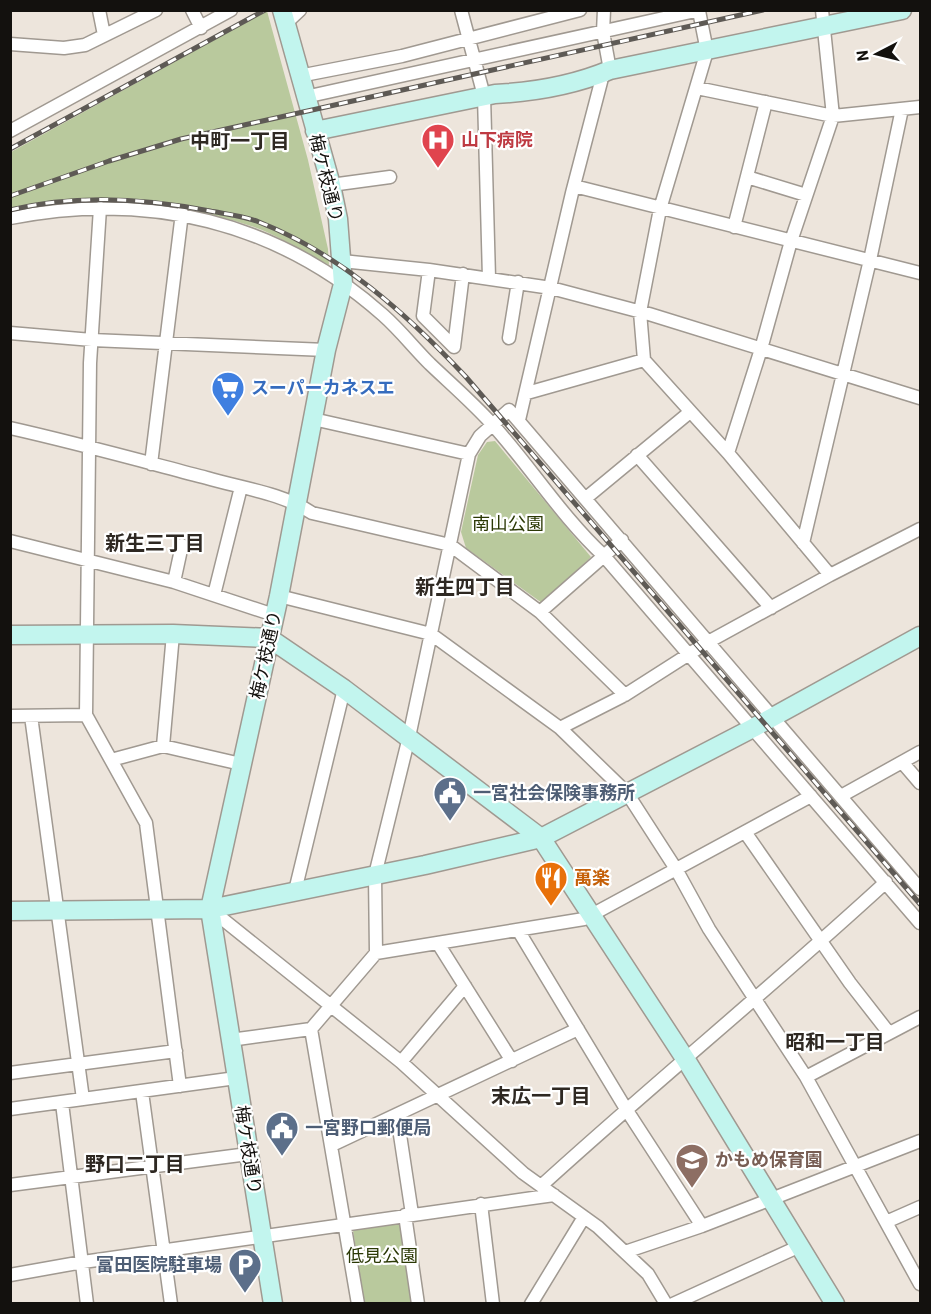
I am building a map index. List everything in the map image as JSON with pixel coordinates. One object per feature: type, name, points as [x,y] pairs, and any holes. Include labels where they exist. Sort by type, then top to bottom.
[{"type":"street","points":[[99,10],[104,35]]},
{"type":"street","points":[[10,44],[64,48],[85,45],[156,10]]},
{"type":"street","points":[[192,10],[201,28]]},
{"type":"street","points":[[10,131],[231,10]]},
{"type":"street","points":[[283,17],[300,10]]},
{"type":"street","points":[[461,10],[484,96],[489,278]]},
{"type":"street","points":[[299,76],[402,56],[580,10]]},
{"type":"street","points":[[604,10],[603,32],[610,70]]},
{"type":"street","points":[[315,131],[484,96],[522,92],[590,78],[610,70],[707,51],[823,18],[902,10]]},
{"type":"street","points":[[305,97],[603,32],[674,14],[700,11],[707,51],[660,209],[640,312],[644,360],[728,453],[830,575]]},
{"type":"street","name":"梅ケ枝通り","points":[[273,1304],[210,909],[279,596],[326,350],[343,284],[331,185],[283,17]]},
{"type":"street","points":[[728,453],[761,349],[791,241],[833,116],[823,18]]},
{"type":"street","points":[[519,420],[602,78],[610,70]]},
{"type":"street","points":[[697,88],[833,116],[921,107]]},
{"type":"street","points":[[734,227],[766,102]]},
{"type":"street","points":[[803,543],[870,260],[902,109]]},
{"type":"street","points":[[331,185],[390,177]]},
{"type":"street","points":[[747,177],[806,195]]},
{"type":"street","points":[[574,186],[921,273]]},
{"type":"street","points":[[100,208],[92,340],[86,715],[146,824],[180,1086]]},
{"type":"street","points":[[10,218],[100,208],[182,213],[275,243],[343,284],[383,315],[492,424],[577,531],[604,556],[921,923]]},
{"type":"street","points":[[151,464],[182,213]]},
{"type":"street","points":[[342,261],[463,274],[551,288],[640,312],[921,398]]},
{"type":"street","points":[[429,270],[423,316],[454,347],[463,274]]},
{"type":"street","points":[[509,338],[518,282]]},
{"type":"street","points":[[10,333],[92,340],[326,350]]},
{"type":"street","points":[[527,393],[644,360]]},
{"type":"street","points":[[230,1040],[311,1029],[376,953],[375,875],[409,736],[469,454],[480,436],[510,410],[921,889]]},
{"type":"street","points":[[586,498],[690,412]]},
{"type":"street","points":[[313,419],[469,454]]},
{"type":"street","points":[[10,428],[90,446],[297,503],[312,513],[450,545],[540,612],[625,695]]},
{"type":"street","points":[[637,455],[771,608]]},
{"type":"street","points":[[214,595],[240,487]]},
{"type":"street","points":[[560,728],[625,695],[708,642],[830,575],[921,529]]},
{"type":"street","points":[[540,612],[622,540]]},
{"type":"street","points":[[10,541],[87,558],[174,582],[274,615]]},
{"type":"street","points":[[174,582],[182,545]]},
{"type":"street","points":[[279,596],[431,634],[560,728],[627,793],[676,869],[709,929],[806,1077],[921,1284]]},
{"type":"street","points":[[163,747],[173,634]]},
{"type":"street","points":[[10,635],[173,634],[269,638],[409,736],[541,838],[686,1060],[835,1304]]},
{"type":"street","points":[[10,911],[210,909],[541,838],[753,728],[921,636]]},
{"type":"street","points":[[295,891],[344,689]]},
{"type":"street","points":[[10,716],[86,715]]},
{"type":"street","points":[[31,716],[83,1099]]},
{"type":"street","points":[[111,760],[163,747],[241,764]]},
{"type":"street","points":[[841,796],[921,752]]},
{"type":"street","points":[[902,762],[921,783]]},
{"type":"street","points":[[376,953],[439,945],[592,915],[811,796]]},
{"type":"street","points":[[745,832],[850,983],[889,1033]]},
{"type":"street","points":[[541,1186],[885,882]]},
{"type":"street","points":[[210,909],[401,1062],[523,1173],[584,1217],[625,1252],[648,1274],[666,1304]]},
{"type":"street","points":[[518,930],[626,1109],[702,1226]]},
{"type":"street","points":[[439,945],[512,1060]]},
{"type":"street","points":[[401,1062],[465,986]]},
{"type":"street","points":[[806,1077],[889,1033],[919,1020]]},
{"type":"street","points":[[311,1029],[358,1304]]},
{"type":"street","points":[[332,1144],[578,1029]]},
{"type":"street","points":[[10,1073],[176,1051]]},
{"type":"street","points":[[10,1109],[236,1078]]},
{"type":"street","points":[[142,1092],[171,1304]]},
{"type":"street","points":[[62,1103],[87,1304]]},
{"type":"street","points":[[397,1115],[418,1304]]},
{"type":"street","points":[[625,1252],[702,1226],[921,1141]]},
{"type":"street","points":[[10,1185],[248,1154]]},
{"type":"street","points":[[10,1275],[82,1262],[554,1195]]},
{"type":"street","points":[[482,1204],[493,1304]]},
{"type":"street","points":[[886,1222],[921,1207]]},
{"type":"street","points":[[531,1304],[584,1217]]},
{"type":"street","points":[[673,1304],[800,1245]]},
{"type":"green space","points":[[267,11],[308,160],[328,249],[329,265],[251,226],[191,211],[131,204],[101,204],[41,208],[11,213],[11,152]]},
{"type":"green space","name":"南山公園","points":[[495,441],[591,557],[542,603],[466,548],[461,532],[478,455],[487,442]]},
{"type":"green space","name":"低見公園","points":[[402,1221],[413,1303],[364,1303],[353,1230]]},
{"type":"railway","points":[[10,149],[265,10]]},
{"type":"railway","points":[[10,196],[109,161],[181,139],[763,10]]},
{"type":"railway","points":[[10,210],[85,200],[135,201],[185,207],[259,222],[289,235],[345,268],[396,309],[466,377],[920,904]]},
{"type":"place","name":"山下病院","points":[[438,169]]},
{"type":"place","name":"スーパーカネスエ","points":[[228,417]]},
{"type":"place","name":"一宮社会保険事務所","points":[[450,822]]},
{"type":"place","name":"萬楽","points":[[551,907]]},
{"type":"place","name":"一宮野口郵便局","points":[[282,1157]]},
{"type":"place","name":"かもめ保育園","points":[[692,1189]]},
{"type":"place","name":"富田医院駐車場","points":[[245,1294]]},
{"type":"district","name":"中町一丁目","points":[[240,141]]},
{"type":"district","name":"新生三丁目","points":[[155,543]]},
{"type":"district","name":"新生四丁目","points":[[465,587]]},
{"type":"district","name":"昭和一丁目","points":[[835,1042]]},
{"type":"district","name":"末広一丁目","points":[[541,1096]]},
{"type":"district","name":"野口二丁目","points":[[135,1164]]}]
